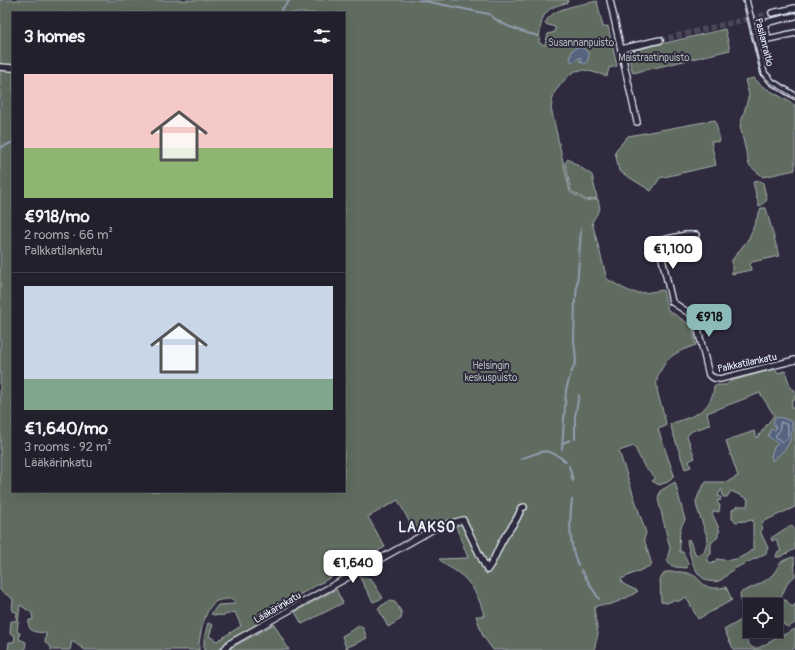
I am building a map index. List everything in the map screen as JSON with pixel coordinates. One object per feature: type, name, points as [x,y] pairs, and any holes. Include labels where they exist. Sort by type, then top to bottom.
[{"type":"street","points":[[610,0],[637,122]]},
{"type":"street","name":"Pasilanraitio","points":[[746,0],[764,73],[772,82],[795,96]]},
{"type":"street","points":[[772,13],[795,8]]},
{"type":"street","points":[[795,16],[764,23],[768,39],[795,33]]},
{"type":"street","points":[[621,49],[660,40]]},
{"type":"street","points":[[0,67],[12,68]]},
{"type":"street","name":"Palkkatilankatu","points":[[696,235],[686,235],[658,241],[672,302],[695,317],[710,376],[720,378],[795,360]]},
{"type":"street","name":"Lääkärinkatu","points":[[224,650],[229,644],[295,606],[434,529],[446,525],[463,520],[487,570],[493,563],[504,537],[518,519],[521,508],[524,507]]},
{"type":"green space","name":"Helsingin keskuspuisto","points":[[0,0],[569,0],[567,3],[552,8],[544,16],[539,43],[545,45],[548,34],[555,32],[555,27],[545,24],[548,18],[560,10],[597,1],[603,27],[608,26],[617,66],[609,68],[607,76],[585,70],[575,71],[567,77],[554,93],[551,108],[570,192],[586,201],[598,199],[600,209],[592,222],[607,279],[629,291],[639,293],[663,290],[668,310],[692,326],[696,345],[675,354],[670,358],[663,366],[657,381],[666,426],[658,429],[674,475],[668,482],[659,485],[652,481],[656,478],[645,468],[634,446],[619,451],[646,533],[644,539],[652,565],[621,579],[623,584],[638,591],[618,601],[607,605],[599,605],[594,608],[598,634],[594,650],[493,650],[483,636],[476,616],[484,616],[475,591],[467,580],[439,559],[468,558],[455,524],[429,522],[414,531],[398,500],[368,517],[385,547],[265,614],[268,620],[229,640],[220,650],[204,650],[204,638],[208,623],[213,625],[209,636],[217,641],[241,626],[235,612],[223,615],[211,614],[218,605],[234,604],[234,599],[219,600],[211,605],[203,624],[199,650],[85,650],[72,641],[70,650],[51,650],[51,647],[45,642],[46,633],[31,630],[29,627],[29,620],[33,620],[32,613],[20,605],[17,632],[20,633],[19,639],[26,642],[25,650],[8,650],[9,642],[14,642],[15,635],[10,634],[11,621],[16,621],[17,612],[12,611],[13,599],[0,590]]},
{"type":"green space","name":"Maistraatinpuisto","points":[[725,29],[730,50],[633,73],[627,52]]},
{"type":"green space","points":[[754,78],[762,86],[795,105],[795,170],[763,177],[749,165],[740,126],[749,95],[745,80]]},
{"type":"green space","points":[[715,120],[720,140],[719,142],[711,141],[716,165],[660,178],[651,191],[619,171],[615,151],[628,136]]},
{"type":"green space","points":[[568,159],[592,175],[597,198],[587,200],[571,191],[565,163]]},
{"type":"green space","points":[[761,181],[763,183],[767,200],[759,207],[753,182]]},
{"type":"green space","points":[[761,208],[766,208],[779,256],[752,262],[750,264],[751,270],[732,274],[732,260],[749,238]]},
{"type":"green space","points":[[775,369],[777,373],[785,371],[791,389],[795,390],[795,400],[792,399],[792,408],[795,409],[795,507],[762,522],[761,533],[768,548],[766,553],[734,569],[719,581],[711,582],[699,575],[692,561],[688,546],[687,540],[689,539],[696,555],[704,552],[708,539],[696,501],[706,482],[727,482],[738,476],[726,441],[754,431],[757,438],[774,415],[760,393],[707,413],[710,425],[692,431],[687,436],[695,458],[689,461],[691,467],[685,469],[670,424],[693,416],[705,408],[712,396],[714,387],[717,385],[726,385],[731,381]],"holes":[[[783,418],[792,422],[792,433],[789,443],[775,458],[771,456],[778,445],[775,430]],[[721,490],[723,497],[727,497],[731,491],[748,499],[747,506],[738,506],[732,510],[732,519],[736,522],[753,520],[753,549],[736,559],[717,559],[712,564],[708,561],[708,557],[711,554],[711,543],[718,537],[718,533],[720,531],[712,513],[715,511],[719,512],[720,505],[717,503],[718,500],[720,501],[721,497],[718,496]]]},
{"type":"green space","points":[[675,482],[685,520],[682,524],[680,532],[680,552],[683,552],[688,563],[687,568],[675,567],[669,564],[667,559],[670,548],[658,499],[660,491]]},
{"type":"green space","points":[[791,525],[795,530],[795,549],[780,557],[776,557],[777,553],[781,551],[776,539],[772,541],[771,538]]},
{"type":"green space","points":[[794,557],[795,576],[788,582],[781,598],[743,598],[743,605],[740,593],[768,579],[781,562]]},
{"type":"green space","points":[[665,572],[687,573],[693,575],[706,586],[717,588],[726,587],[732,600],[698,619],[686,597],[677,602],[674,600],[667,603],[661,602],[660,579]]},
{"type":"green space","points":[[363,577],[371,579],[383,598],[373,602],[360,578]]},
{"type":"green space","points":[[336,589],[343,603],[302,624],[295,612]]},
{"type":"green space","points":[[784,600],[786,600],[792,607],[795,604],[795,623],[788,627],[783,623]]},
{"type":"green space","points":[[389,601],[395,602],[402,613],[401,619],[388,627],[378,608]]},
{"type":"green space","points":[[743,619],[743,638],[745,638],[753,648],[758,648],[777,638],[783,638],[783,635],[795,629],[795,648],[792,650],[734,650],[724,630]]},
{"type":"green space","points":[[274,624],[289,650],[230,650],[231,648]]},
{"type":"green space","points":[[359,626],[362,626],[367,638],[346,648],[342,636]]},
{"type":"water","points":[[578,47],[583,48],[589,54],[588,60],[585,64],[579,61],[582,60],[580,57],[574,62],[570,60],[572,50]]},
{"type":"water","points":[[775,417],[783,418],[792,422],[792,430],[788,445],[772,461],[771,456],[774,447],[778,444],[768,436],[771,429],[775,430],[776,427],[773,423]]},
{"type":"waterway","points":[[281,10],[290,0]]},
{"type":"waterway","points":[[419,0],[489,14],[499,22],[538,36]]},
{"type":"waterway","points":[[0,148],[12,142]]},
{"type":"waterway","points":[[579,257],[581,229]]},
{"type":"waterway","points":[[576,297],[579,260]]},
{"type":"waterway","points":[[571,373],[576,361],[574,340],[575,300]]},
{"type":"waterway","points":[[562,449],[566,390],[570,376]]},
{"type":"waterway","points":[[575,439],[575,416],[579,395]]},
{"type":"waterway","points":[[563,443],[570,440]]},
{"type":"waterway","points":[[521,459],[539,452],[549,452],[560,457],[566,462]]},
{"type":"waterway","points":[[569,466],[573,481]]},
{"type":"waterway","points":[[572,500],[570,533],[578,565]]},
{"type":"waterway","points":[[581,570],[599,599]]},
{"type":"tunnel","points":[[660,40],[772,13]]},
{"type":"tram line","points":[[744,0],[762,74],[771,83],[795,98]]},
{"type":"district","name":"LAAKSO","points":[[427,527]]},
{"type":"park label","name":"Susannanpuisto","points":[[581,42]]}]
